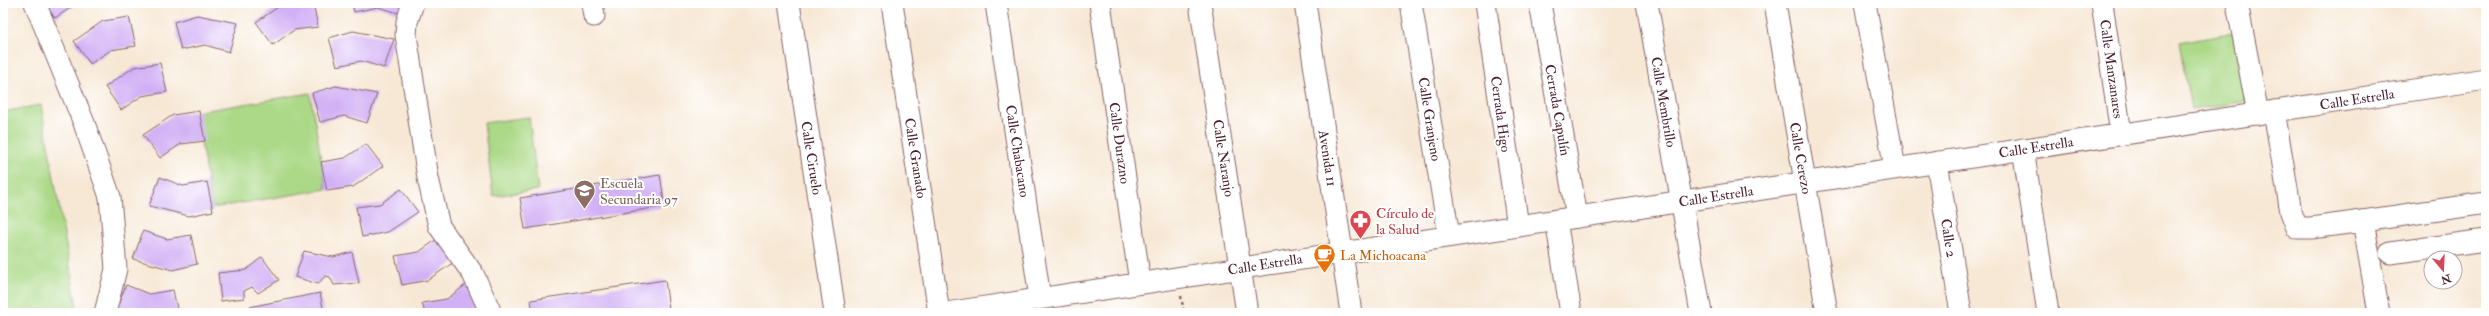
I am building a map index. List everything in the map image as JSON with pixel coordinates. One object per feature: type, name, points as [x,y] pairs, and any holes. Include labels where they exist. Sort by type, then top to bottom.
[{"type":"street","points":[[35,3],[84,123],[110,197],[116,269],[106,313]]},
{"type":"street","points":[[413,3],[407,22],[406,35],[428,178],[439,226],[473,274],[491,313]]},
{"type":"street","name":"Calle Ciruelo","points":[[788,3],[836,313]]},
{"type":"street","name":"Calle Granado","points":[[892,3],[939,313]]},
{"type":"street","name":"Calle Chabacano","points":[[996,3],[1040,298]]},
{"type":"street","name":"Calle Durazno","points":[[1100,3],[1140,283]]},
{"type":"street","name":"Calle Naranjo","points":[[1200,3],[1247,313]]},
{"type":"street","name":"Avenida 11","points":[[1304,3],[1351,313]]},
{"type":"street","name":"Calle Granjeno","points":[[1411,3],[1449,236]]},
{"type":"street","name":"Cerrada Higo","points":[[1484,3],[1518,226]]},
{"type":"street","name":"Cerrada Capulín","points":[[1540,3],[1577,217]]},
{"type":"street","name":"Calle Membrillo","points":[[1647,3],[1701,313]]},
{"type":"street","name":"Calle Cerezo","points":[[1776,3],[1827,313]]},
{"type":"street","points":[[1865,3],[1895,168]]},
{"type":"street","name":"Calle Manzanares","points":[[2102,3],[2121,134]]},
{"type":"street","points":[[2237,3],[2297,228],[2311,228],[2486,203]]},
{"type":"street","name":"Calle Estrella","points":[[946,313],[2486,79]]},
{"type":"street","points":[[2023,149],[2048,313]]},
{"type":"street","name":"Calle 2","points":[[1937,162],[1961,313]]},
{"type":"street","points":[[1556,220],[1571,313]]},
{"type":"street","points":[[2363,221],[2379,313]]},
{"type":"street","points":[[2390,253],[2486,240]]},
{"type":"green space","points":[[2235,32],[2246,101],[2191,110],[2179,42]]},
{"type":"green space","points":[[310,93],[326,189],[212,208],[196,112]]},
{"type":"green space","points":[[41,105],[78,313],[3,313],[3,112]]},
{"type":"green space","points":[[529,117],[538,190],[493,196],[484,123]]},
{"type":"building","points":[[44,3],[78,3],[55,18]]},
{"type":"building","points":[[284,3],[313,3],[318,27],[294,30],[273,45],[256,22]]},
{"type":"building","points":[[352,3],[405,3],[402,14],[378,7],[354,12]]},
{"type":"building","points":[[197,15],[238,23],[229,52],[205,45],[181,50],[174,22]]},
{"type":"building","points":[[129,17],[136,46],[111,50],[90,64],[74,41],[103,21]]},
{"type":"building","points":[[353,31],[394,39],[384,68],[361,61],[337,66],[329,38]]},
{"type":"building","points":[[160,63],[167,92],[142,96],[121,110],[105,87],[134,67]]},
{"type":"building","points":[[336,86],[377,94],[367,123],[344,116],[320,122],[312,93]]},
{"type":"building","points":[[199,111],[205,141],[181,144],[160,158],[143,135],[173,115]]},
{"type":"building","points":[[366,144],[383,166],[353,187],[327,191],[321,162],[345,158]]},
{"type":"building","points":[[660,175],[665,206],[525,229],[520,198]]},
{"type":"building","points":[[160,177],[183,186],[207,182],[213,211],[189,216],[149,206]]},
{"type":"building","points":[[401,189],[418,212],[388,232],[362,237],[356,207],[380,204]]},
{"type":"building","points":[[143,231],[167,239],[191,235],[197,264],[173,270],[133,259]]},
{"type":"building","points":[[440,237],[457,260],[428,280],[402,285],[395,256],[419,252]]},
{"type":"building","points":[[304,251],[333,257],[352,252],[359,283],[334,285],[330,277],[325,276],[318,284],[295,277]]},
{"type":"building","points":[[262,257],[279,280],[258,293],[252,287],[244,291],[244,298],[221,301],[218,273],[246,270]]},
{"type":"building","points":[[665,280],[669,309],[645,313],[533,313],[531,300]]},
{"type":"building","points":[[467,284],[485,307],[476,313],[425,313],[422,303],[447,299]]},
{"type":"building","points":[[126,285],[149,294],[173,290],[178,313],[115,313]]},
{"type":"building","points":[[320,293],[324,313],[250,313],[249,307]]},
{"type":"place","name":"Escuela Secundaria 97","points":[[585,210]]},
{"type":"place","name":"Círculo de la Salud","points":[[1361,240]]},
{"type":"place","name":"La Michoacana","points":[[1325,274]]}]
